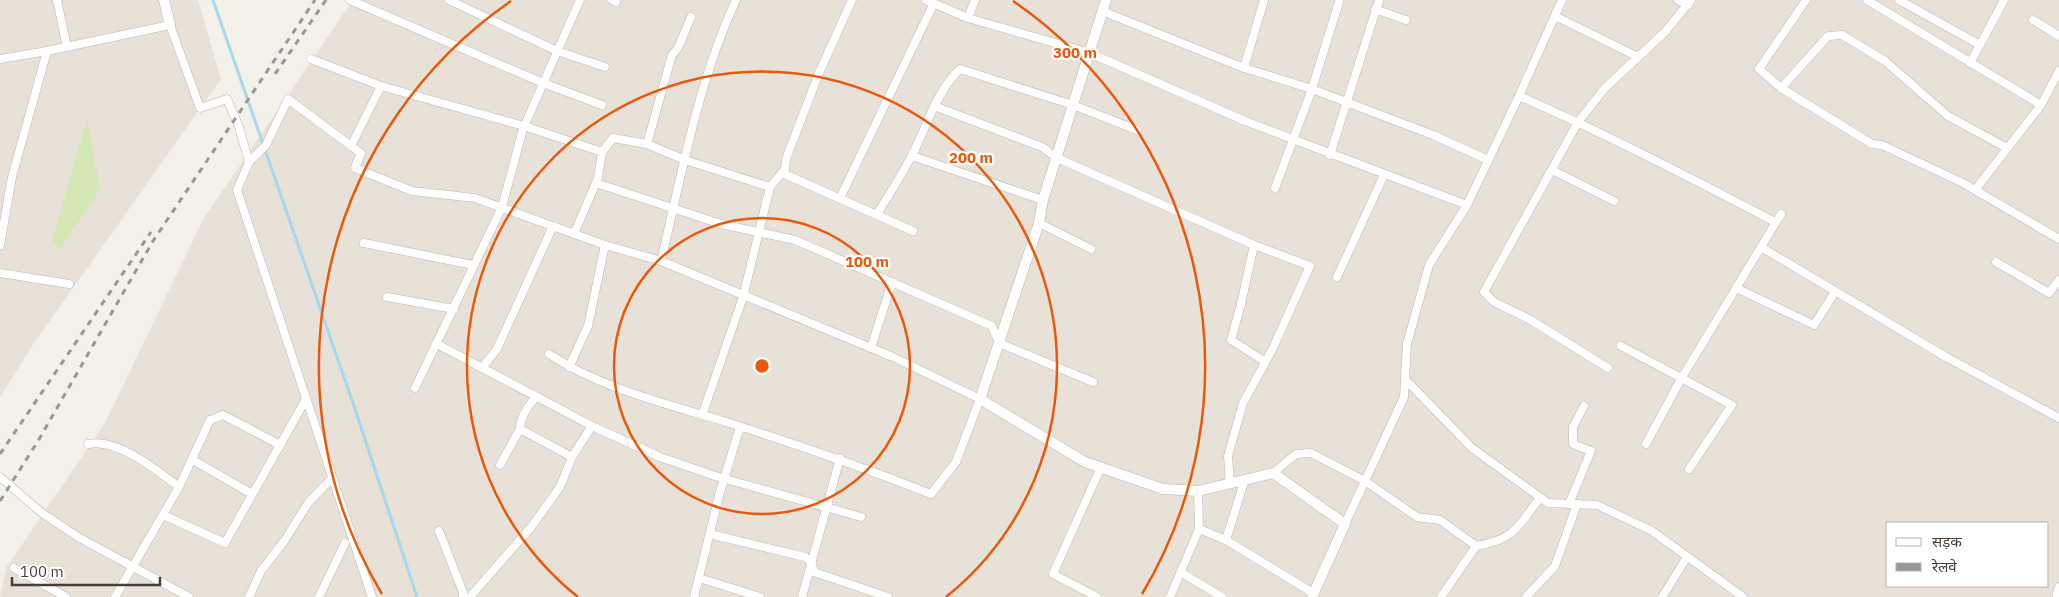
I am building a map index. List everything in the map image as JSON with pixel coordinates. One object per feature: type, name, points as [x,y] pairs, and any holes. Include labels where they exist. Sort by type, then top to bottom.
[{"type":"street","points":[[57,0],[67,47]]},
{"type":"street","points":[[164,0],[170,25],[200,108],[227,100],[239,127],[249,162]]},
{"type":"street","points":[[350,0],[543,83],[602,105]]},
{"type":"street","points":[[449,0],[557,51],[605,67]]},
{"type":"street","points":[[415,388],[454,309],[472,265],[502,208],[524,126],[580,0]]},
{"type":"street","points":[[661,261],[685,160],[718,38],[736,0]]},
{"type":"street","points":[[704,410],[743,297],[770,187],[782,173],[820,73],[852,0]]},
{"type":"street","points":[[926,0],[968,18],[1090,53],[1330,155],[1467,204]]},
{"type":"street","points":[[968,18],[975,0]]},
{"type":"street","points":[[549,354],[569,367],[638,395],[840,458],[931,494],[956,462],[980,399],[1039,223],[1043,200],[1106,0]]},
{"type":"street","points":[[1244,68],[1264,0]]},
{"type":"street","points":[[1330,155],[1379,0]]},
{"type":"street","points":[[1200,529],[1226,540],[1313,595],[1404,397],[1407,344],[1429,265],[1467,204],[1562,0]]},
{"type":"street","points":[[1608,368],[1529,319],[1494,302],[1484,292],[1578,122],[1605,88],[1666,31],[1690,3],[1678,0]]},
{"type":"street","points":[[1806,0],[1759,69],[1781,88],[1872,144],[1882,145],[1975,190],[2059,240]]},
{"type":"street","points":[[1867,0],[2041,105]]},
{"type":"street","points":[[1899,0],[1980,45]]},
{"type":"street","points":[[1970,63],[2004,0]]},
{"type":"street","points":[[1276,188],[1312,88],[1339,2]]},
{"type":"street","points":[[840,198],[934,4]]},
{"type":"street","points":[[1375,9],[1406,20]]},
{"type":"street","points":[[1102,11],[1244,68],[1312,88],[1347,101],[1433,135],[1488,160]]},
{"type":"street","points":[[1555,16],[1638,57]]},
{"type":"street","points":[[647,144],[672,55],[678,48],[691,17]]},
{"type":"street","points":[[2033,20],[2059,36]]},
{"type":"street","points":[[0,59],[47,52],[170,25]]},
{"type":"street","points":[[1781,88],[1828,36],[1842,35],[1885,61],[1948,116],[2007,148]]},
{"type":"street","points":[[0,245],[12,176],[47,52]]},
{"type":"street","points":[[312,59],[381,86],[524,126],[602,152]]},
{"type":"street","points":[[877,214],[912,156],[934,106],[952,76],[960,69],[1073,106],[1137,130]]},
{"type":"street","points":[[1975,190],[2041,105],[2059,71]]},
{"type":"street","points":[[351,146],[381,86]]},
{"type":"street","points":[[1518,96],[1578,122],[1775,222]]},
{"type":"street","points":[[372,597],[237,190],[249,162],[266,145],[288,99],[361,153],[356,168],[412,191],[475,198],[604,245],[661,261],[743,297],[871,348],[980,399],[1086,462],[1163,489],[1198,490],[1273,473],[1296,454],[1311,453],[1365,481],[1417,517],[1440,520],[1476,546]]},
{"type":"street","points":[[934,106],[1042,147],[1057,158],[1254,246],[1310,266],[1243,402],[1228,456],[1230,483]]},
{"type":"street","points":[[574,234],[596,183],[602,152],[613,138],[647,144],[685,160],[770,187]]},
{"type":"street","points":[[912,156],[1043,200]]},
{"type":"street","points":[[1552,170],[1614,201]]},
{"type":"street","points":[[782,173],[912,231]]},
{"type":"street","points":[[1338,277],[1384,175]]},
{"type":"street","points":[[596,183],[721,224],[795,240],[992,326],[999,343],[1093,382]]},
{"type":"street","points":[[1646,444],[1682,379],[1780,214]]},
{"type":"street","points":[[1039,223],[1091,249]]},
{"type":"street","points":[[482,368],[496,350],[553,226]]},
{"type":"street","points":[[364,243],[472,265]]},
{"type":"street","points":[[569,367],[588,326],[604,245]]},
{"type":"street","points":[[1254,246],[1241,304],[1230,340],[1264,361]]},
{"type":"street","points":[[1761,247],[1946,357],[2059,418]]},
{"type":"street","points":[[1996,262],[2049,293],[2059,280]]},
{"type":"street","points":[[0,273],[69,284]]},
{"type":"street","points":[[871,348],[892,282]]},
{"type":"street","points":[[1736,288],[1814,325],[1836,292]]},
{"type":"street","points":[[387,297],[454,309]]},
{"type":"street","points":[[437,344],[592,426],[660,457],[726,479],[861,517]]},
{"type":"street","points":[[1621,346],[1732,405],[1689,469]]},
{"type":"street","points":[[1405,379],[1472,448],[1540,498],[1548,503],[1596,505],[1652,531],[1743,597]]},
{"type":"street","points":[[500,465],[520,429],[520,423],[528,406],[536,396]]},
{"type":"street","points":[[163,515],[224,543],[306,399]]},
{"type":"street","points":[[1526,597],[1555,566],[1591,451],[1573,444],[1574,427],[1584,406]]},
{"type":"street","points":[[116,597],[132,566],[179,487],[210,420],[222,415],[280,445]]},
{"type":"street","points":[[470,597],[532,526],[560,487],[572,456],[592,426]]},
{"type":"street","points":[[694,597],[740,427]]},
{"type":"street","points":[[520,429],[572,456]]},
{"type":"street","points":[[88,444],[94,443],[116,448],[156,468],[179,487]]},
{"type":"street","points":[[802,597],[840,458]]},
{"type":"street","points":[[192,460],[252,494]]},
{"type":"street","points":[[1097,597],[1053,574],[1101,467]]},
{"type":"street","points":[[1273,473],[1345,524]]},
{"type":"street","points":[[0,477],[42,513],[78,537],[189,597]]},
{"type":"street","points":[[249,597],[261,571],[286,540],[308,503],[332,478]]},
{"type":"street","points":[[1226,540],[1245,479]]},
{"type":"street","points":[[1170,597],[1200,529],[1198,490]]},
{"type":"street","points":[[1441,597],[1476,546],[1497,542],[1510,536],[1540,498]]},
{"type":"street","points":[[439,531],[463,592],[463,597]]},
{"type":"street","points":[[710,534],[805,557],[811,562],[814,572],[888,597]]},
{"type":"street","points":[[319,597],[345,543]]},
{"type":"street","points":[[1662,597],[1687,557]]},
{"type":"street","points":[[14,568],[66,597]]},
{"type":"street","points":[[1182,573],[1222,597]]},
{"type":"street","points":[[699,578],[760,597]]},
{"type":"street","points":[[2056,597],[2059,587]]},
{"type":"shaded area","points":[[0,0],[198,0],[221,79],[34,343],[0,397]]},
{"type":"shaded area","points":[[353,0],[2059,0],[2059,597],[0,597],[6,568],[105,423],[204,218]]},
{"type":"green space","points":[[87,119],[100,190],[61,248],[51,245]]},
{"type":"waterway","points":[[213,0],[353,403],[417,597]]},
{"type":"railway","points":[[0,501],[38,441],[153,241],[315,0]]},
{"type":"railway","points":[[275,74],[326,0]]},
{"type":"railway","points":[[0,454],[151,232]]}]
